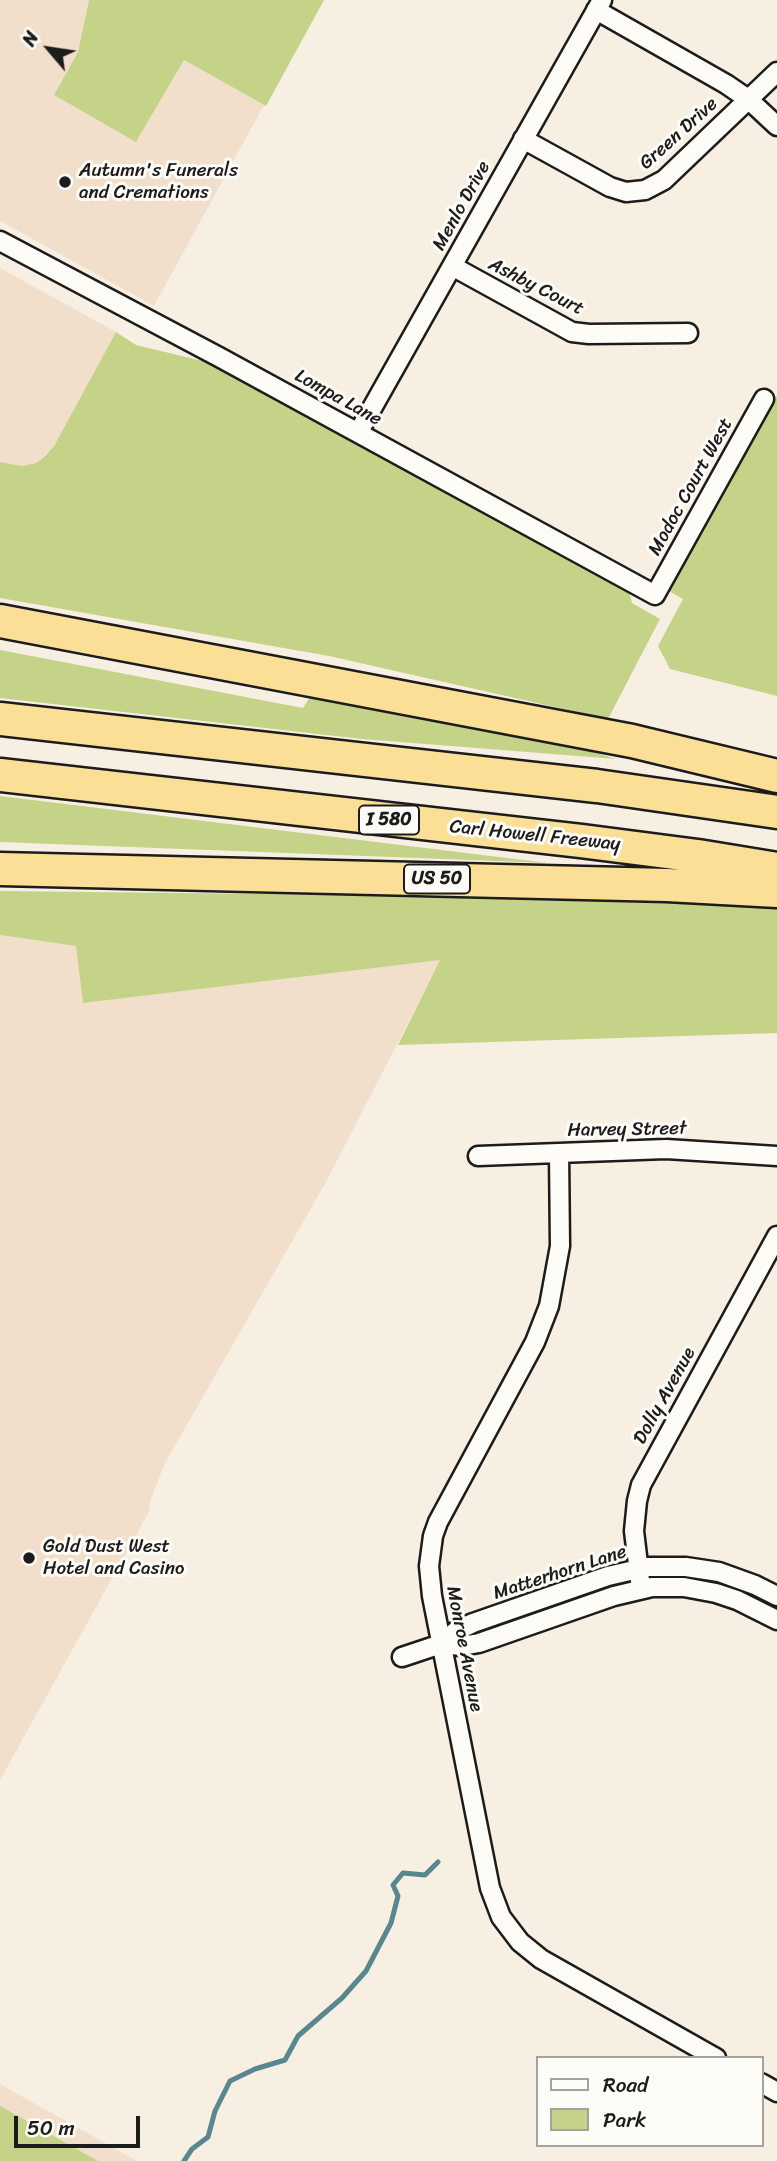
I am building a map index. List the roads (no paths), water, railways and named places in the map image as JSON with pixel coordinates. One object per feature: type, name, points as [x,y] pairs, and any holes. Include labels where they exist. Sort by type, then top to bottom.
[{"type":"highway","points":[[0,621],[632,741],[777,776]]},
{"type":"highway","points":[[0,719],[597,786],[777,812]]},
{"type":"highway","name":"Carl Howell Freeway","points":[[0,775],[581,841],[777,869]]},
{"type":"highway","name":"US 50","points":[[0,869],[667,885],[777,891]]},
{"type":"street","points":[[599,5],[748,99],[777,126]]},
{"type":"street","name":"Menlo Drive","points":[[358,433],[599,5]]},
{"type":"street","name":"Green Drive","points":[[523,139],[610,187],[626,192],[641,191],[664,180],[777,72]]},
{"type":"street","name":"Lompa Lane","points":[[0,241],[655,595]]},
{"type":"street","name":"Ashby Court","points":[[452,266],[572,332],[688,333]]},
{"type":"street","name":"Modoc Court West","points":[[655,595],[764,399]]},
{"type":"street","name":"Harvey Street","points":[[478,1156],[666,1149],[777,1156]]},
{"type":"street","name":"Monroe Avenue","points":[[559,1153],[559,1246],[549,1306],[535,1342],[444,1508],[433,1536],[430,1581],[490,1888],[498,1910],[510,1930],[541,1959],[712,2056]]},
{"type":"street","name":"Dolly Avenue","points":[[641,1589],[634,1517],[644,1478],[777,1236]]},
{"type":"street","name":"Matterhorn Lane","points":[[402,1657],[441,1644],[456,1631],[472,1623],[608,1576],[638,1569],[667,1566],[703,1569],[735,1577],[777,1596]]},
{"type":"street","name":"Matterhorn Lane","points":[[441,1644],[462,1646],[479,1643],[614,1596],[668,1586],[701,1589],[737,1600],[777,1620]]},
{"type":"waterway","points":[[184,2161],[192,2149],[208,2137],[215,2111],[230,2081],[255,2069],[285,2060],[298,2036],[342,1998],[366,1971],[391,1923],[398,1896],[393,1885],[403,1873],[425,1875],[438,1862]]},
{"type":"place","name":"Autumn's Funerals and Cremations","points":[[65,182]]},
{"type":"place","name":"Gold Dust West Hotel and Casino","points":[[29,1558]]}]
